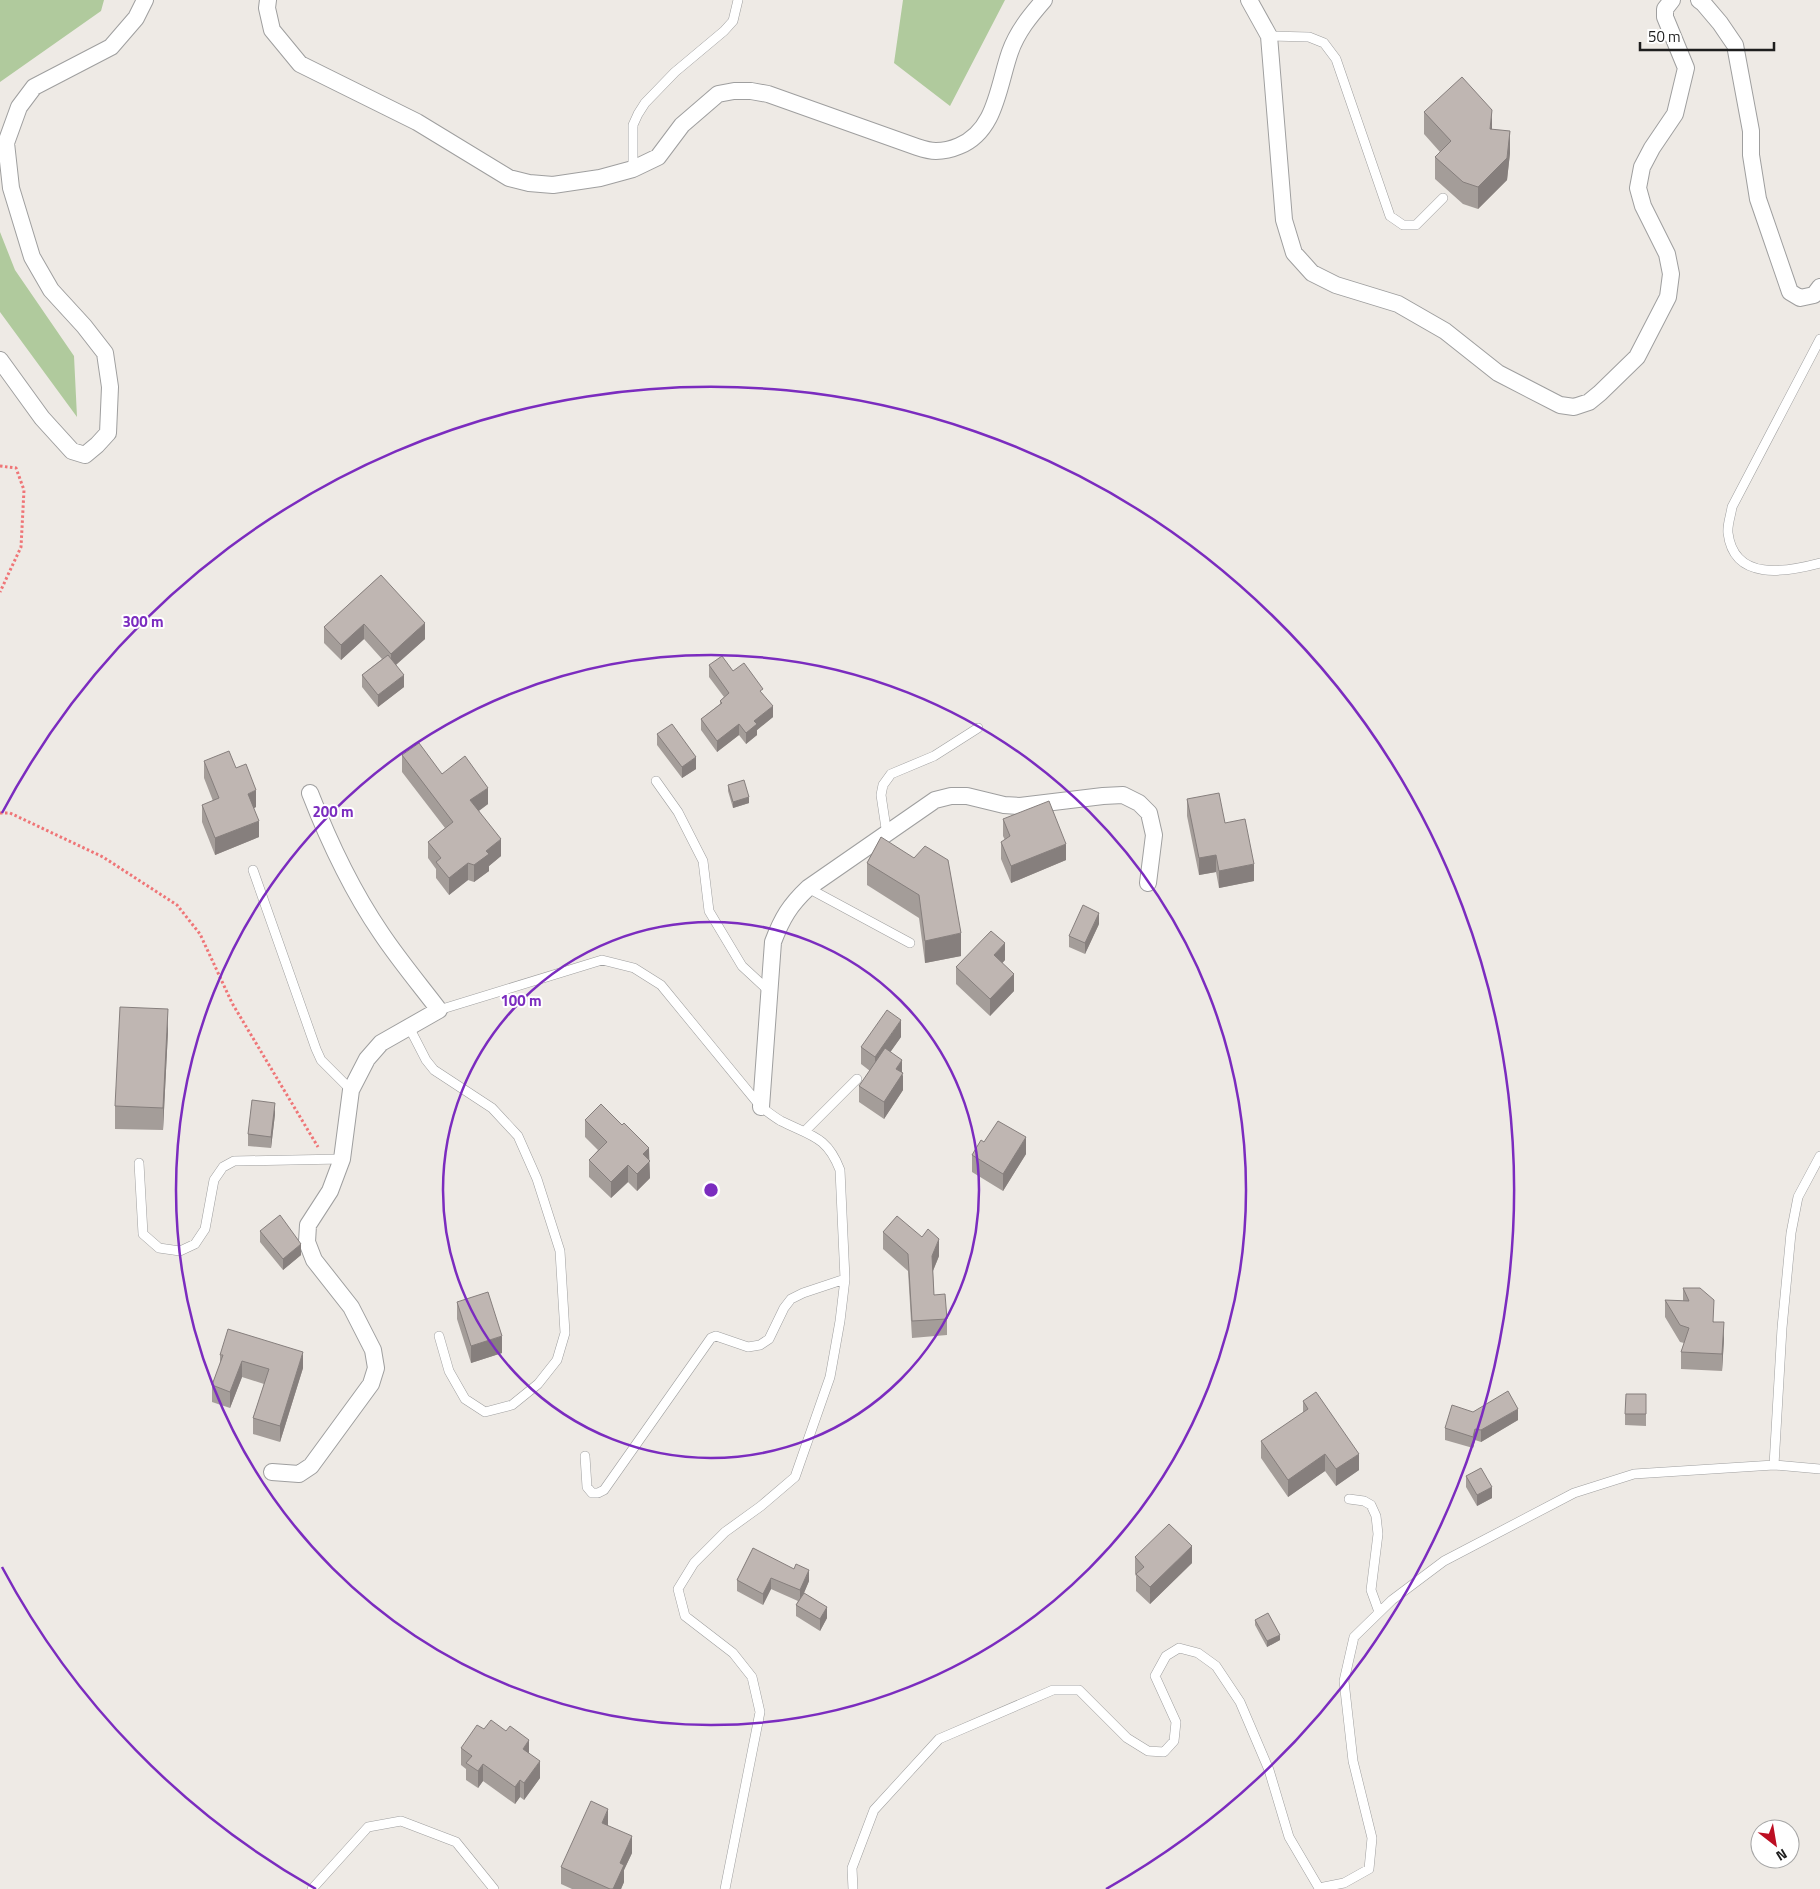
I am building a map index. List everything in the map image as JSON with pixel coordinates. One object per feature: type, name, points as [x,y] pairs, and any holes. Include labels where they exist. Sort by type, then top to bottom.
[{"type":"street","points":[[0,360],[42,418],[72,450],[85,455],[108,433],[110,387],[105,353],[84,326],[51,290],[32,257],[11,188],[6,144],[19,107],[34,87],[111,47],[136,18],[145,0]]},
{"type":"street","points":[[268,0],[267,8],[272,30],[300,64],[417,122],[509,178],[530,183],[553,185],[600,178],[633,169],[658,157],[682,125],[705,104],[718,94],[734,91],[768,94],[917,147],[937,151],[953,149],[967,143],[977,135],[992,114],[1011,50],[1023,26],[1044,0]]},
{"type":"street","points":[[1249,0],[1269,36],[1284,220],[1294,253],[1312,273],[1336,285],[1398,304],[1445,331],[1498,373],[1560,406],[1574,407],[1589,402],[1637,357],[1668,298],[1671,274],[1667,254],[1643,206],[1638,188],[1642,167],[1652,148],[1675,114],[1686,68],[1665,17],[1665,9],[1672,0]]},
{"type":"street","points":[[1699,0],[1720,23],[1735,45],[1750,131],[1751,155],[1758,198],[1790,292],[1800,298],[1814,295],[1820,287]]},
{"type":"street","points":[[272,1472],[299,1474],[311,1466],[371,1384],[376,1368],[373,1350],[351,1307],[314,1260],[307,1242],[308,1225],[330,1191],[342,1159],[352,1090],[366,1059],[381,1043],[439,1010],[381,934],[327,838],[310,793]]},
{"type":"street","points":[[761,1107],[771,992],[773,942],[781,921],[794,902],[808,888],[936,800],[951,796],[967,796],[1004,805],[1020,806],[1122,795],[1139,803],[1149,813],[1154,835],[1148,883]]},
{"type":"lane","points":[[633,169],[633,125],[638,114],[645,103],[675,72],[724,31],[733,21],[738,0]]},
{"type":"lane","points":[[1269,36],[1309,37],[1324,43],[1336,59],[1390,216],[1403,225],[1416,225],[1443,198]]},
{"type":"lane","points":[[1820,339],[1732,507],[1727,532],[1733,551],[1744,563],[1756,570],[1775,571],[1820,563]]},
{"type":"lane","points":[[887,835],[881,795],[883,786],[890,774],[934,756],[978,728]]},
{"type":"lane","points":[[656,781],[678,812],[703,861],[709,911],[742,966],[771,992]]},
{"type":"lane","points":[[253,870],[316,1049],[321,1060],[352,1090]]},
{"type":"lane","points":[[808,888],[910,943]]},
{"type":"lane","points":[[439,1010],[602,960],[634,968],[661,985],[761,1107],[780,1120],[822,1141],[834,1154],[840,1170],[844,1279],[830,1377],[795,1477],[761,1506],[725,1532],[694,1563],[678,1589],[685,1616],[733,1653],[752,1678],[760,1712],[725,1889]]},
{"type":"lane","points":[[409,1027],[426,1060],[434,1070],[492,1108],[518,1136],[537,1179],[560,1251],[565,1333],[557,1360],[538,1384],[512,1406],[485,1412],[465,1399],[449,1371],[439,1336]]},
{"type":"lane","points":[[805,1131],[857,1079]]},
{"type":"lane","points":[[1774,1465],[1782,1328],[1791,1233],[1798,1197],[1820,1156]]},
{"type":"lane","points":[[140,1163],[143,1234],[159,1248],[180,1251],[195,1244],[205,1229],[214,1180],[223,1167],[234,1160],[342,1159]]},
{"type":"lane","points":[[585,1456],[587,1487],[592,1494],[598,1493],[604,1490],[711,1338],[716,1336],[748,1347],[760,1345],[769,1339],[784,1308],[791,1299],[803,1292],[844,1279]]},
{"type":"lane","points":[[853,1889],[852,1868],[874,1810],[939,1739],[1007,1709],[1053,1690],[1079,1690],[1127,1738],[1148,1751],[1164,1752],[1174,1740],[1176,1722],[1155,1676],[1166,1656],[1179,1648],[1198,1653],[1216,1666],[1240,1702],[1269,1770],[1289,1837],[1319,1889],[1344,1883],[1369,1868],[1372,1838],[1353,1761],[1344,1682],[1354,1637],[1379,1612],[1444,1561],[1574,1492],[1634,1474],[1774,1465],[1820,1470]]},
{"type":"lane","points":[[1349,1499],[1371,1505],[1376,1516],[1378,1534],[1371,1590],[1379,1612]]},
{"type":"lane","points":[[312,1889],[368,1827],[401,1821],[456,1842],[494,1889]]},
{"type":"path","points":[[0,466],[16,468],[24,490],[21,547],[0,592]]},
{"type":"path","points":[[0,813],[10,813],[104,857],[177,905],[200,934],[232,1003],[321,1151],[323,1160]]},
{"type":"green space","points":[[0,0],[104,0],[101,11],[0,82]]},
{"type":"green space","points":[[903,0],[1005,0],[950,106],[894,63]]},
{"type":"green space","points":[[0,232],[15,270],[74,356],[77,417],[0,312]]},
{"type":"building","points":[[1462,77],[1492,110],[1490,129],[1510,131],[1507,158],[1478,187],[1463,182],[1435,157],[1451,141],[1424,112]]},
{"type":"building","points":[[381,575],[425,623],[391,654],[364,624],[341,645],[324,627]]},
{"type":"building","points":[[388,655],[404,675],[378,695],[362,675]]},
{"type":"building","points":[[722,656],[733,671],[744,663],[763,689],[760,691],[773,706],[754,721],[757,724],[746,733],[739,724],[717,741],[701,719],[722,703],[720,701],[729,693],[709,665]]},
{"type":"building","points":[[672,724],[696,757],[682,767],[657,734]]},
{"type":"building","points":[[419,743],[442,774],[465,756],[488,788],[470,800],[501,839],[486,851],[489,854],[474,865],[468,863],[449,878],[436,862],[441,858],[428,842],[453,822],[402,755]]},
{"type":"building","points":[[229,751],[236,768],[246,764],[256,790],[248,794],[259,821],[215,838],[202,805],[219,798],[204,761]]},
{"type":"building","points":[[744,780],[749,797],[733,802],[728,785]]},
{"type":"building","points":[[1219,793],[1225,823],[1245,819],[1254,864],[1219,871],[1216,855],[1199,858],[1187,799]]},
{"type":"building","points":[[1049,801],[1066,844],[1011,866],[1001,842],[1010,836],[1003,819]]},
{"type":"building","points":[[881,837],[914,858],[925,846],[948,860],[961,933],[925,941],[919,895],[867,863]]},
{"type":"building","points":[[1083,905],[1099,913],[1085,943],[1069,936]]},
{"type":"building","points":[[991,931],[1005,943],[994,955],[1014,974],[990,999],[956,967]]},
{"type":"building","points":[[120,1007],[168,1009],[163,1108],[115,1106]]},
{"type":"building","points":[[887,1010],[901,1020],[875,1057],[861,1047]]},
{"type":"building","points":[[885,1048],[902,1060],[896,1069],[903,1073],[884,1102],[859,1086]]},
{"type":"building","points":[[252,1100],[275,1103],[271,1137],[248,1134]]},
{"type":"building","points":[[601,1104],[622,1125],[624,1123],[649,1148],[643,1154],[650,1161],[637,1174],[628,1165],[611,1182],[589,1160],[607,1142],[585,1120]]},
{"type":"building","points":[[998,1121],[1026,1137],[1003,1174],[972,1155],[981,1140],[984,1142]]},
{"type":"building","points":[[280,1215],[301,1244],[283,1259],[260,1231]]},
{"type":"building","points":[[897,1216],[922,1237],[928,1229],[939,1239],[932,1256],[934,1295],[945,1294],[947,1319],[912,1321],[908,1254],[883,1232]]},
{"type":"building","points":[[1683,1288],[1700,1288],[1714,1300],[1713,1322],[1724,1322],[1722,1354],[1681,1352],[1689,1328],[1680,1325],[1665,1300],[1689,1301]]},
{"type":"building","points":[[488,1292],[502,1336],[471,1346],[457,1302]]},
{"type":"building","points":[[228,1329],[303,1352],[280,1426],[253,1418],[269,1369],[242,1361],[230,1392],[212,1385],[223,1355],[220,1355]]},
{"type":"building","points":[[1508,1391],[1518,1409],[1481,1430],[1475,1429],[1473,1437],[1445,1428],[1452,1405],[1473,1412]]},
{"type":"building","points":[[1316,1392],[1359,1454],[1336,1469],[1325,1454],[1288,1480],[1261,1441],[1308,1409],[1303,1401]]},
{"type":"building","points":[[1626,1394],[1646,1394],[1646,1414],[1625,1414]]},
{"type":"building","points":[[1481,1468],[1492,1487],[1477,1495],[1466,1476]]},
{"type":"building","points":[[1169,1524],[1192,1546],[1150,1587],[1136,1574],[1144,1567],[1135,1557]]},
{"type":"building","points":[[753,1548],[794,1569],[796,1564],[809,1570],[800,1590],[771,1578],[763,1594],[737,1580]]},
{"type":"building","points":[[804,1593],[827,1607],[820,1619],[796,1605]]},
{"type":"building","points":[[1268,1613],[1280,1635],[1267,1641],[1255,1620]]},
{"type":"building","points":[[491,1720],[506,1731],[510,1726],[529,1740],[523,1749],[540,1761],[524,1783],[520,1780],[515,1787],[483,1764],[478,1771],[466,1763],[472,1756],[461,1748],[477,1725],[484,1729]]},
{"type":"building","points":[[591,1801],[608,1809],[602,1823],[632,1836],[620,1863],[624,1865],[613,1889],[561,1867]]}]
